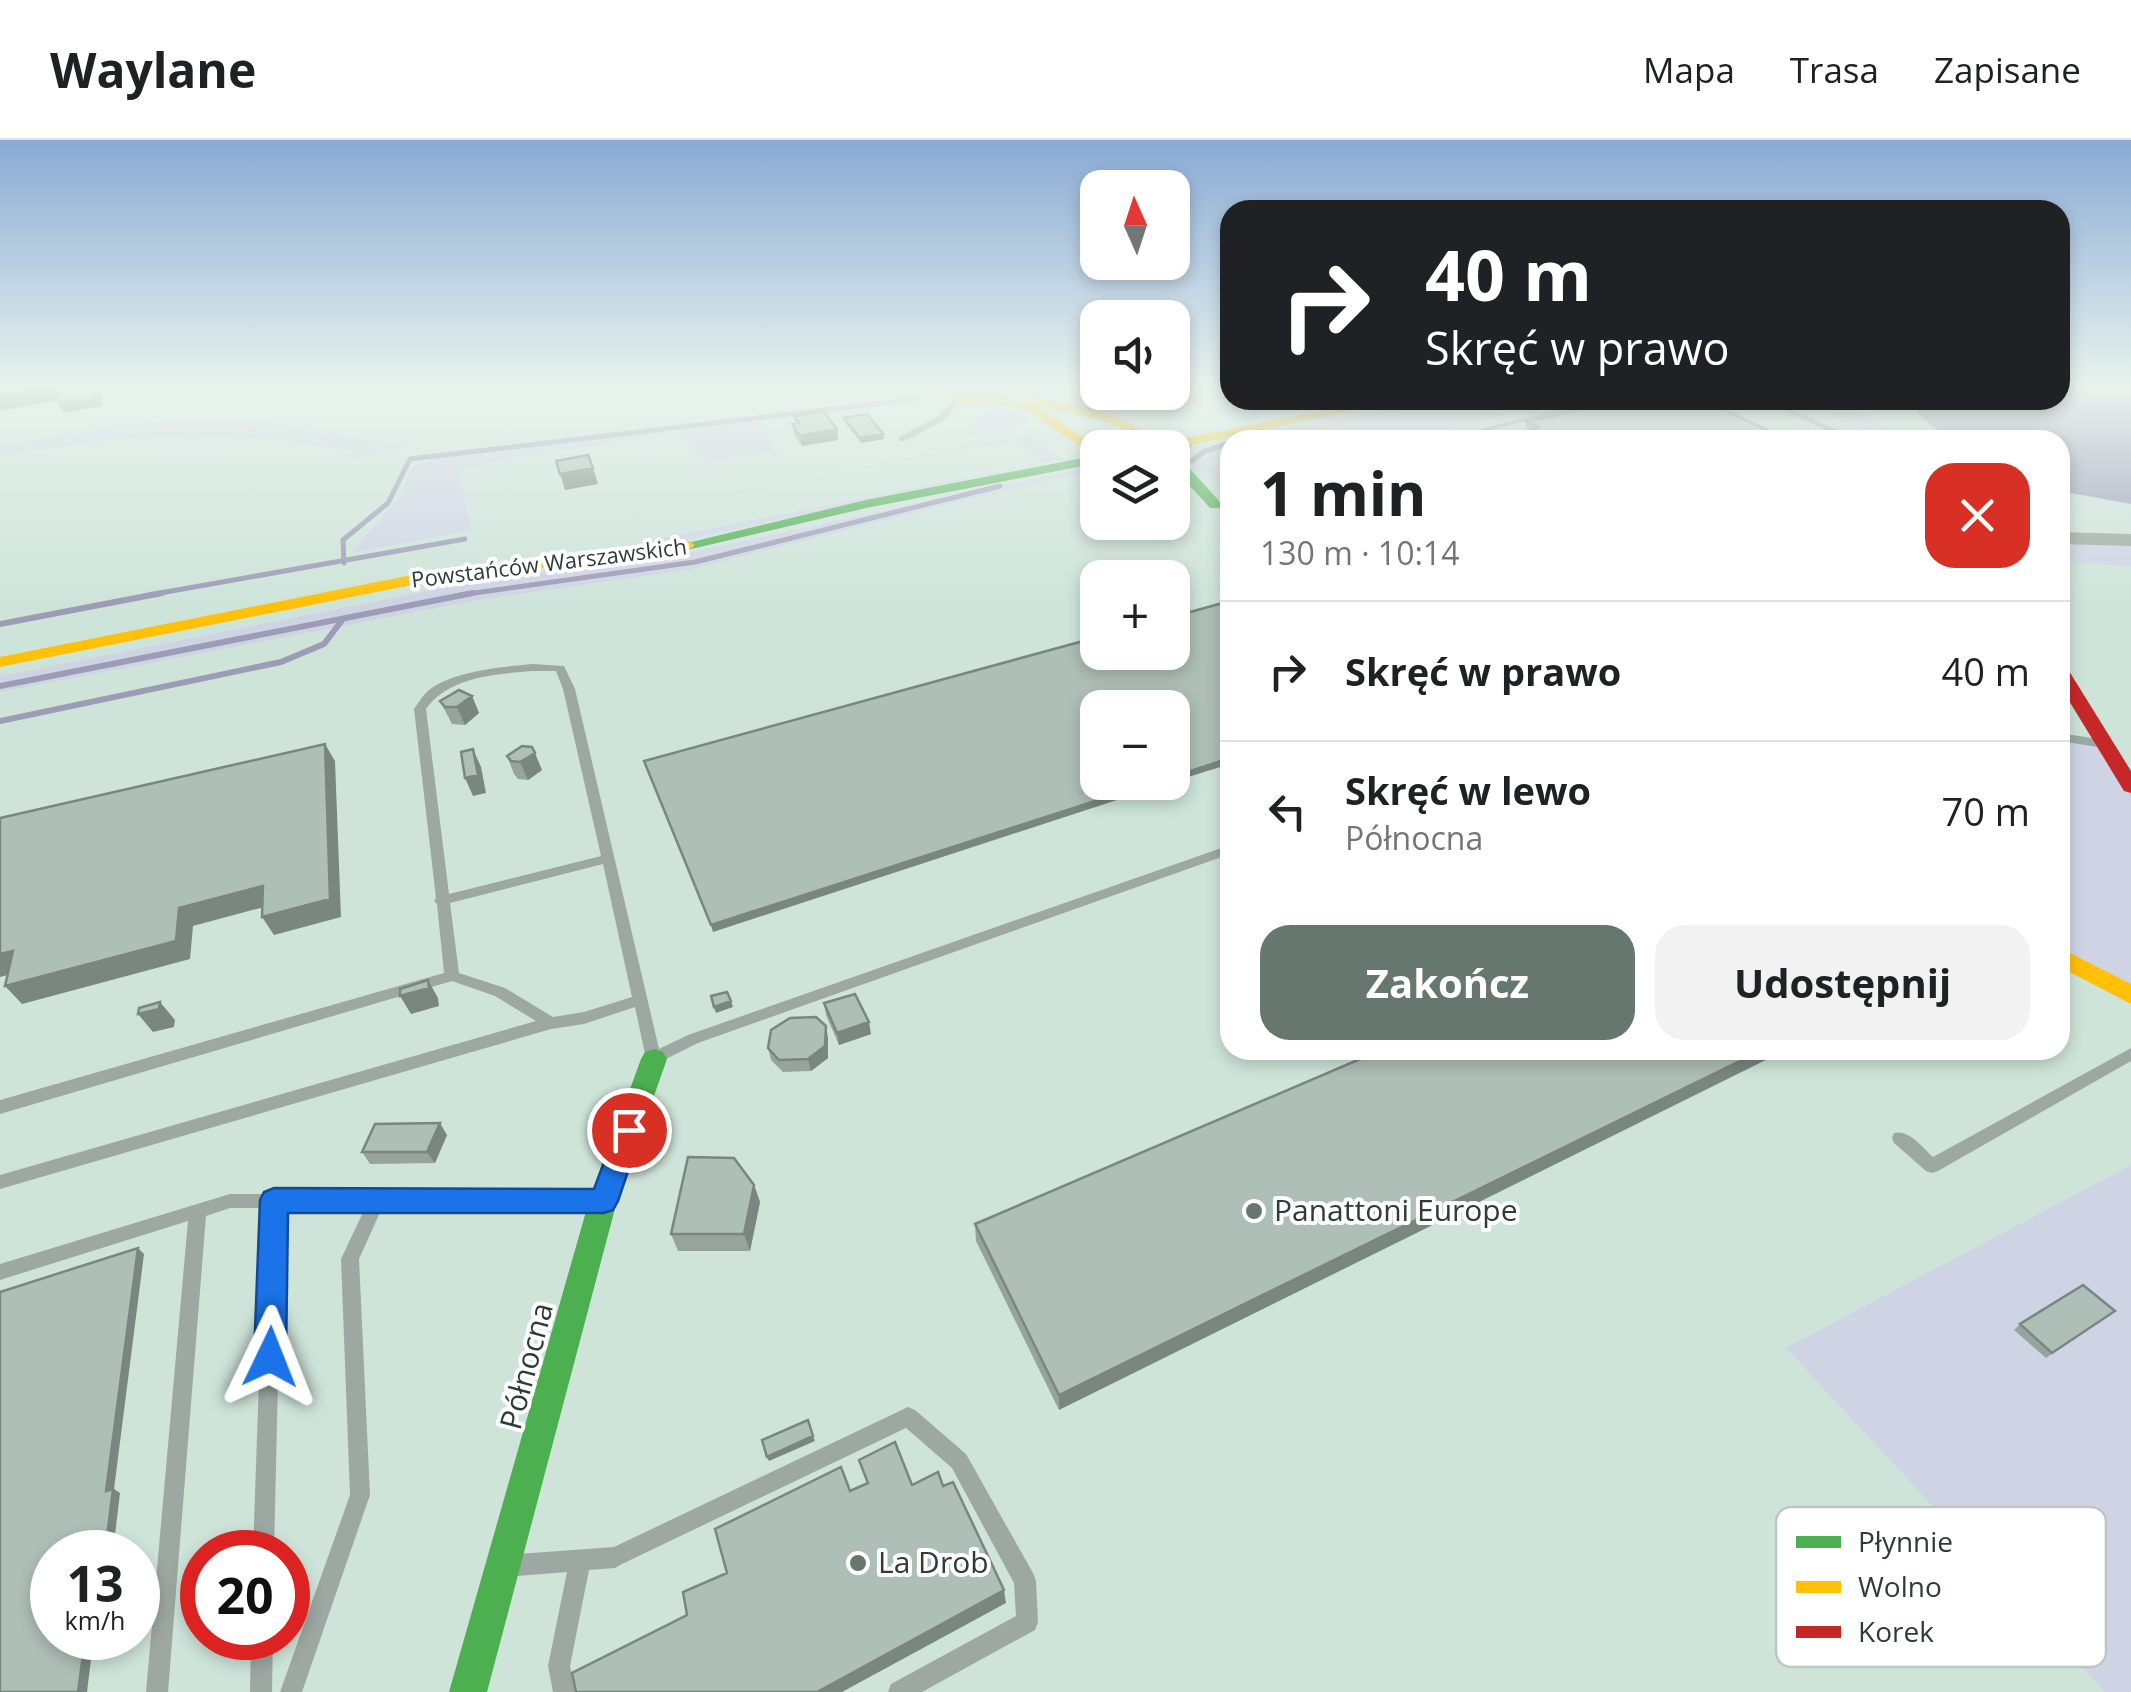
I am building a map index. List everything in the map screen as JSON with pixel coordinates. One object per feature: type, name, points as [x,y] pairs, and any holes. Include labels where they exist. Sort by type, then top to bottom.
[{"type":"main road","name":"Powstańców Warszawskich","points":[[0,662],[412,580],[688,545],[1080,460]]},
{"type":"main road","points":[[1190,476],[1220,507]]},
{"type":"main road","points":[[1190,491],[1220,508]]},
{"type":"main road","points":[[2070,688],[2131,787]]},
{"type":"main road","points":[[2070,961],[2131,995]]},
{"type":"main road","name":"Północna","points":[[468,1692],[604,1201],[654,1059]]},
{"type":"street","points":[[2070,538],[2131,540]]},
{"type":"lane","points":[[452,976],[420,709],[434,691],[455,682],[538,664],[560,668],[570,689],[654,1059],[693,1038],[1220,853]]},
{"type":"lane","points":[[2070,739],[2104,744]]},
{"type":"lane","points":[[441,901],[607,859]]},
{"type":"lane","points":[[0,1108],[452,976],[500,992],[552,1023]]},
{"type":"lane","points":[[0,1182],[640,1000]]},
{"type":"lane","points":[[1900,1138],[1932,1166],[2131,1054]]},
{"type":"lane","points":[[0,1272],[230,1200],[604,1201]]},
{"type":"lane","points":[[265,1530],[274,1200]]},
{"type":"lane","points":[[290,1692],[360,1496],[350,1259],[376,1201]]},
{"type":"lane","points":[[157,1692],[198,1211]]},
{"type":"lane","points":[[503,1566],[615,1557],[908,1417],[959,1461],[1025,1582],[1028,1602],[1027,1622],[899,1692]]},
{"type":"lane","points":[[564,1692],[559,1666],[580,1559]]},
{"type":"lane","points":[[260,1692],[261,1660]]},
{"type":"shaded area","points":[[437,459],[514,459],[459,469],[471,530],[351,553],[403,494],[410,471],[417,464]]},
{"type":"shaded area","points":[[904,459],[912,459],[627,514]]},
{"type":"shaded area","points":[[1038,459],[1061,459],[679,541],[593,552],[1041,463]]},
{"type":"shaded area","points":[[1190,459],[1220,459],[1220,483],[1190,463]]},
{"type":"shaded area","points":[[2070,459],[2131,459],[2131,504],[2070,493]]},
{"type":"shaded area","points":[[1080,469],[1080,476],[978,497],[686,570],[483,599],[0,692],[0,676],[478,581],[691,552]]},
{"type":"shaded area","points":[[2070,538],[2131,540],[2131,566],[2070,563]]},
{"type":"shaded area","points":[[2070,739],[2104,744],[2131,787],[2131,995],[2070,961]]},
{"type":"shaded area","points":[[2131,1165],[2131,1692],[2105,1692],[2082,1667],[2106,1667],[2106,1507],[1933,1507],[1786,1348]]},
{"type":"building","points":[[590,459],[593,468],[560,474],[556,461]]},
{"type":"building","points":[[1220,604],[1220,761],[1190,771],[1190,690],[1080,690],[1080,800],[1098,800],[711,925],[644,761],[1080,642],[1080,670],[1190,670],[1190,612]]},
{"type":"building","points":[[459,690],[472,696],[457,707],[445,707],[440,701]]},
{"type":"building","points":[[325,744],[330,899],[262,917],[263,886],[179,908],[176,941],[5,986],[13,951],[0,954],[0,818]]},
{"type":"building","points":[[522,746],[532,747],[535,753],[520,762],[511,761],[507,756]]},
{"type":"building","points":[[473,749],[478,775],[465,778],[461,752]]},
{"type":"building","points":[[428,980],[429,988],[400,996],[400,989]]},
{"type":"building","points":[[727,992],[731,1001],[714,1007],[711,996]]},
{"type":"building","points":[[855,994],[869,1022],[837,1033],[824,1003]]},
{"type":"building","points":[[160,1002],[159,1009],[138,1014],[139,1008]]},
{"type":"building","points":[[816,1017],[826,1026],[825,1046],[808,1059],[779,1060],[768,1048],[771,1030],[790,1018]]},
{"type":"building","name":"Panattoni Europe","points":[[1358,1060],[1742,1060],[1059,1395],[975,1224]]},
{"type":"building","points":[[440,1123],[427,1152],[362,1152],[375,1124]]},
{"type":"building","points":[[688,1157],[734,1158],[754,1185],[744,1234],[671,1234]]},
{"type":"building","points":[[138,1248],[106,1491],[113,1489],[108,1530],[30,1530],[30,1660],[82,1660],[78,1692],[0,1692],[0,1292]]},
{"type":"building","points":[[2083,1285],[2115,1311],[2052,1353],[2020,1324]]},
{"type":"building","points":[[808,1420],[813,1436],[767,1457],[762,1440]]},
{"type":"building","name":"La Drob","points":[[895,1442],[912,1485],[938,1472],[943,1486],[953,1482],[1004,1590],[817,1692],[576,1692],[572,1673],[687,1615],[683,1592],[727,1573],[715,1529],[841,1467],[850,1491],[868,1483],[859,1460]]},
{"type":"waterway","points":[[344,560],[343,540],[388,503],[410,459]]},
{"type":"waterway","points":[[470,594],[695,562],[1000,486]]},
{"type":"waterway","points":[[344,560],[465,539]]},
{"type":"waterway","points":[[149,595],[344,560]]},
{"type":"waterway","points":[[0,624],[162,593]]},
{"type":"waterway","points":[[0,686],[470,594]]},
{"type":"waterway","points":[[460,595],[470,594]]},
{"type":"waterway","points":[[0,721],[281,662],[324,644],[343,619]]},
{"type":"traffic: fast","points":[[687,545],[866,504],[1080,462]]},
{"type":"traffic: fast","points":[[1190,477],[1215,505]]},
{"type":"traffic: fast","points":[[468,1692],[603,1201],[654,1059]]},
{"type":"traffic: slow","points":[[0,662],[412,580],[687,545]]},
{"type":"traffic: slow","points":[[2070,961],[2131,995]]},
{"type":"traffic: jam","points":[[2070,687],[2131,787]]},
{"type":"place","name":"Panattoni Europe","points":[[1254,1211]]},
{"type":"place","name":"La Drob","points":[[858,1563]]},
{"type":"route","points":[[270,1357],[274,1200],[604,1201],[629,1130]]}]
